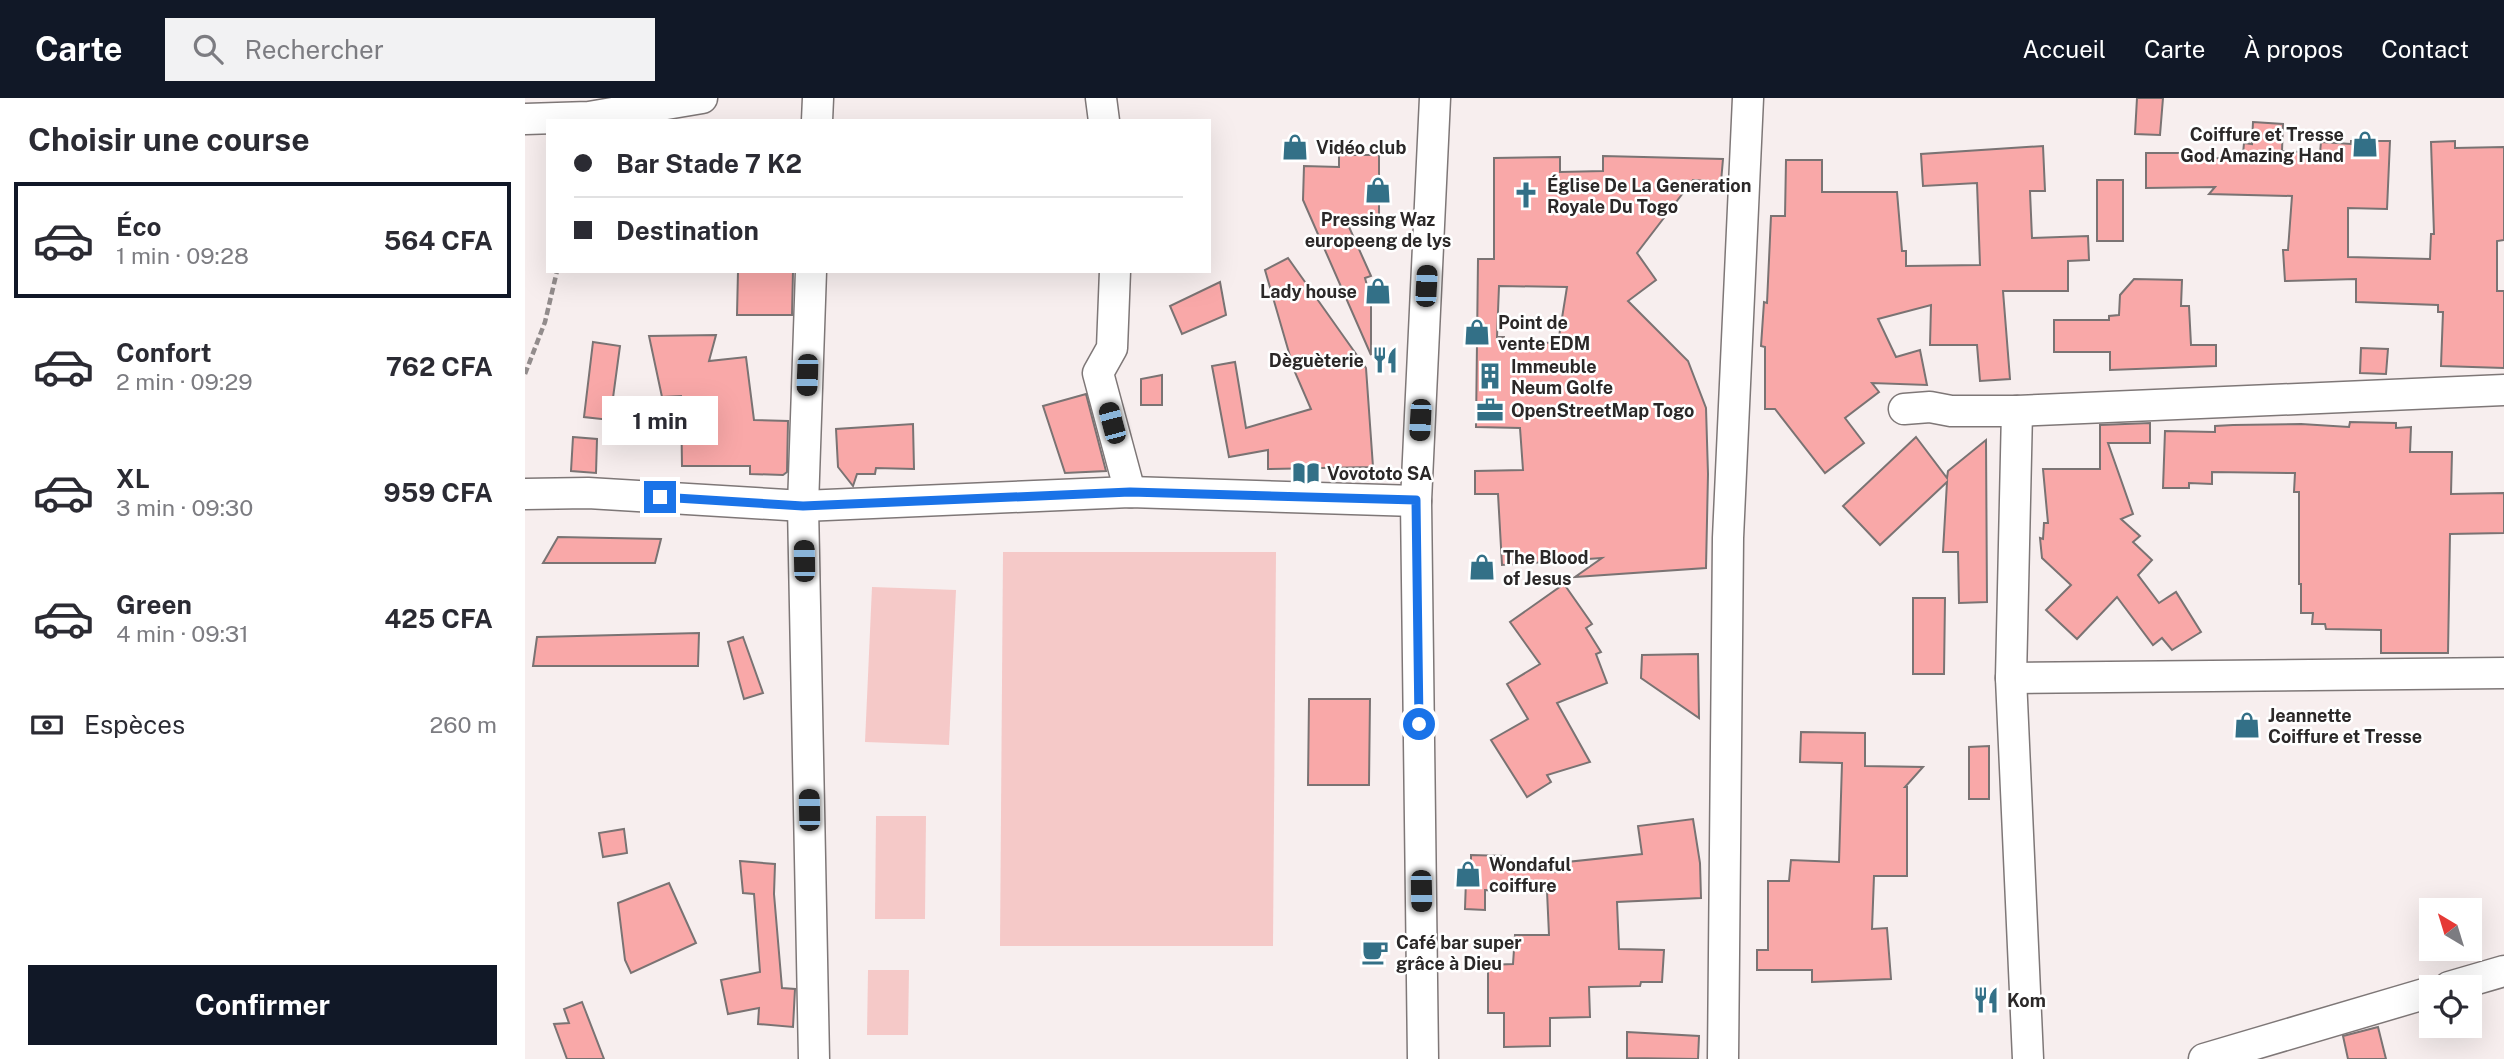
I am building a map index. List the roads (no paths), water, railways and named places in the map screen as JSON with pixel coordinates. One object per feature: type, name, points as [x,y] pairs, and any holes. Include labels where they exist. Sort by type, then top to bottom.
[{"type":"street","points":[[525,118],[589,117],[702,98]]},
{"type":"street","points":[[817,119],[818,98]]},
{"type":"street","points":[[1101,98],[1104,119]]},
{"type":"street","points":[[1423,1059],[1416,500],[1435,98]]},
{"type":"street","points":[[1723,1059],[1728,538],[1748,98]]},
{"type":"street","points":[[811,273],[803,506],[814,1059]]},
{"type":"street","points":[[1115,273],[1112,348],[1098,373],[1130,492]]},
{"type":"street","points":[[1904,409],[1930,407],[1951,411],[2017,411],[2504,390]]},
{"type":"street","points":[[2017,411],[2011,678],[2028,1059]]},
{"type":"street","points":[[525,494],[588,493],[803,506],[1130,492],[1416,500]]},
{"type":"street","points":[[2011,678],[2504,673]]},
{"type":"street","points":[[2482,977],[2504,971]]},
{"type":"street","points":[[2205,1059],[2419,996]]},
{"type":"place","name":"Coiffure et Tresse God Amazing Hand","points":[[2365,144]]},
{"type":"place","name":"Vidéo club","points":[[1295,147]]},
{"type":"place","name":"Pressing Waz europeeng de lys","points":[[1378,190]]},
{"type":"place","name":"Église De La Generation Royale Du Togo","points":[[1526,195]]},
{"type":"place","name":"Lady house","points":[[1378,291]]},
{"type":"place","name":"Point de vente EDM","points":[[1477,332]]},
{"type":"place","name":"Dèguèterie","points":[[1385,360]]},
{"type":"place","name":"Immeuble Neum Golfe","points":[[1490,376]]},
{"type":"place","name":"OpenStreetMap Togo","points":[[1490,410]]},
{"type":"place","name":"Vovototo SA","points":[[1306,473]]},
{"type":"place","name":"The Blood of Jesus","points":[[1482,567]]},
{"type":"place","name":"Jeannette Coiffure et Tresse","points":[[2247,725]]},
{"type":"place","name":"Wondaful coiffure","points":[[1468,874]]},
{"type":"place","name":"Café bar super grâce à Dieu","points":[[1375,952]]},
{"type":"place","name":"Kom","points":[[1986,1000]]}]
